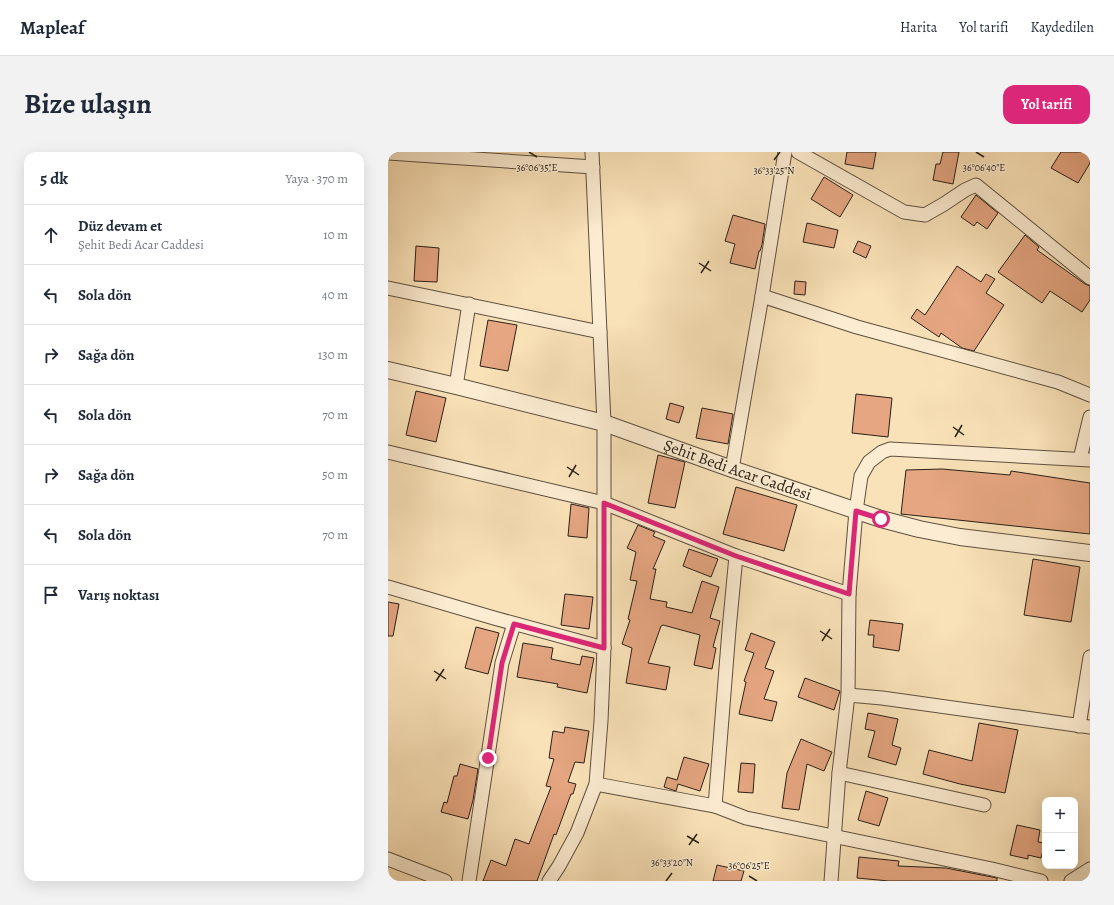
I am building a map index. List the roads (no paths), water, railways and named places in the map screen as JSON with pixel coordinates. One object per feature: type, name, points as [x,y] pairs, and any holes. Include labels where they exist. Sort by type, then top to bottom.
[{"type":"street","points":[[549,881],[559,866],[577,832],[596,784],[601,721],[604,648],[604,423],[592,152]]},
{"type":"street","points":[[732,469],[785,152]]},
{"type":"street","points":[[798,152],[904,212],[925,215],[965,190],[976,185],[1090,278]]},
{"type":"street","points":[[388,153],[593,167]]},
{"type":"street","points":[[388,288],[600,332]]},
{"type":"street","points":[[762,296],[857,327],[1058,382],[1090,395]]},
{"type":"street","points":[[456,386],[469,304]]},
{"type":"street","name":"Şehit Bedi Acar Caddesi","points":[[388,370],[604,423],[732,469],[856,511],[919,529],[960,537],[1090,553]]},
{"type":"street","points":[[831,881],[848,695],[849,594],[856,511],[861,476],[864,469],[876,456],[890,449],[1085,459],[1090,417]]},
{"type":"street","points":[[388,452],[604,503],[736,556],[849,594]]},
{"type":"street","points":[[714,806],[736,556]]},
{"type":"street","points":[[388,586],[514,624],[604,648]]},
{"type":"street","points":[[469,881],[502,663],[514,624]]},
{"type":"street","points":[[848,695],[882,698],[1085,726],[1090,657]]},
{"type":"street","points":[[840,773],[984,805]]},
{"type":"street","points":[[596,784],[714,806],[746,818],[992,869],[1041,881]]},
{"type":"street","points":[[388,859],[445,881]]},
{"type":"street","points":[[1071,881],[1090,869]]}]
